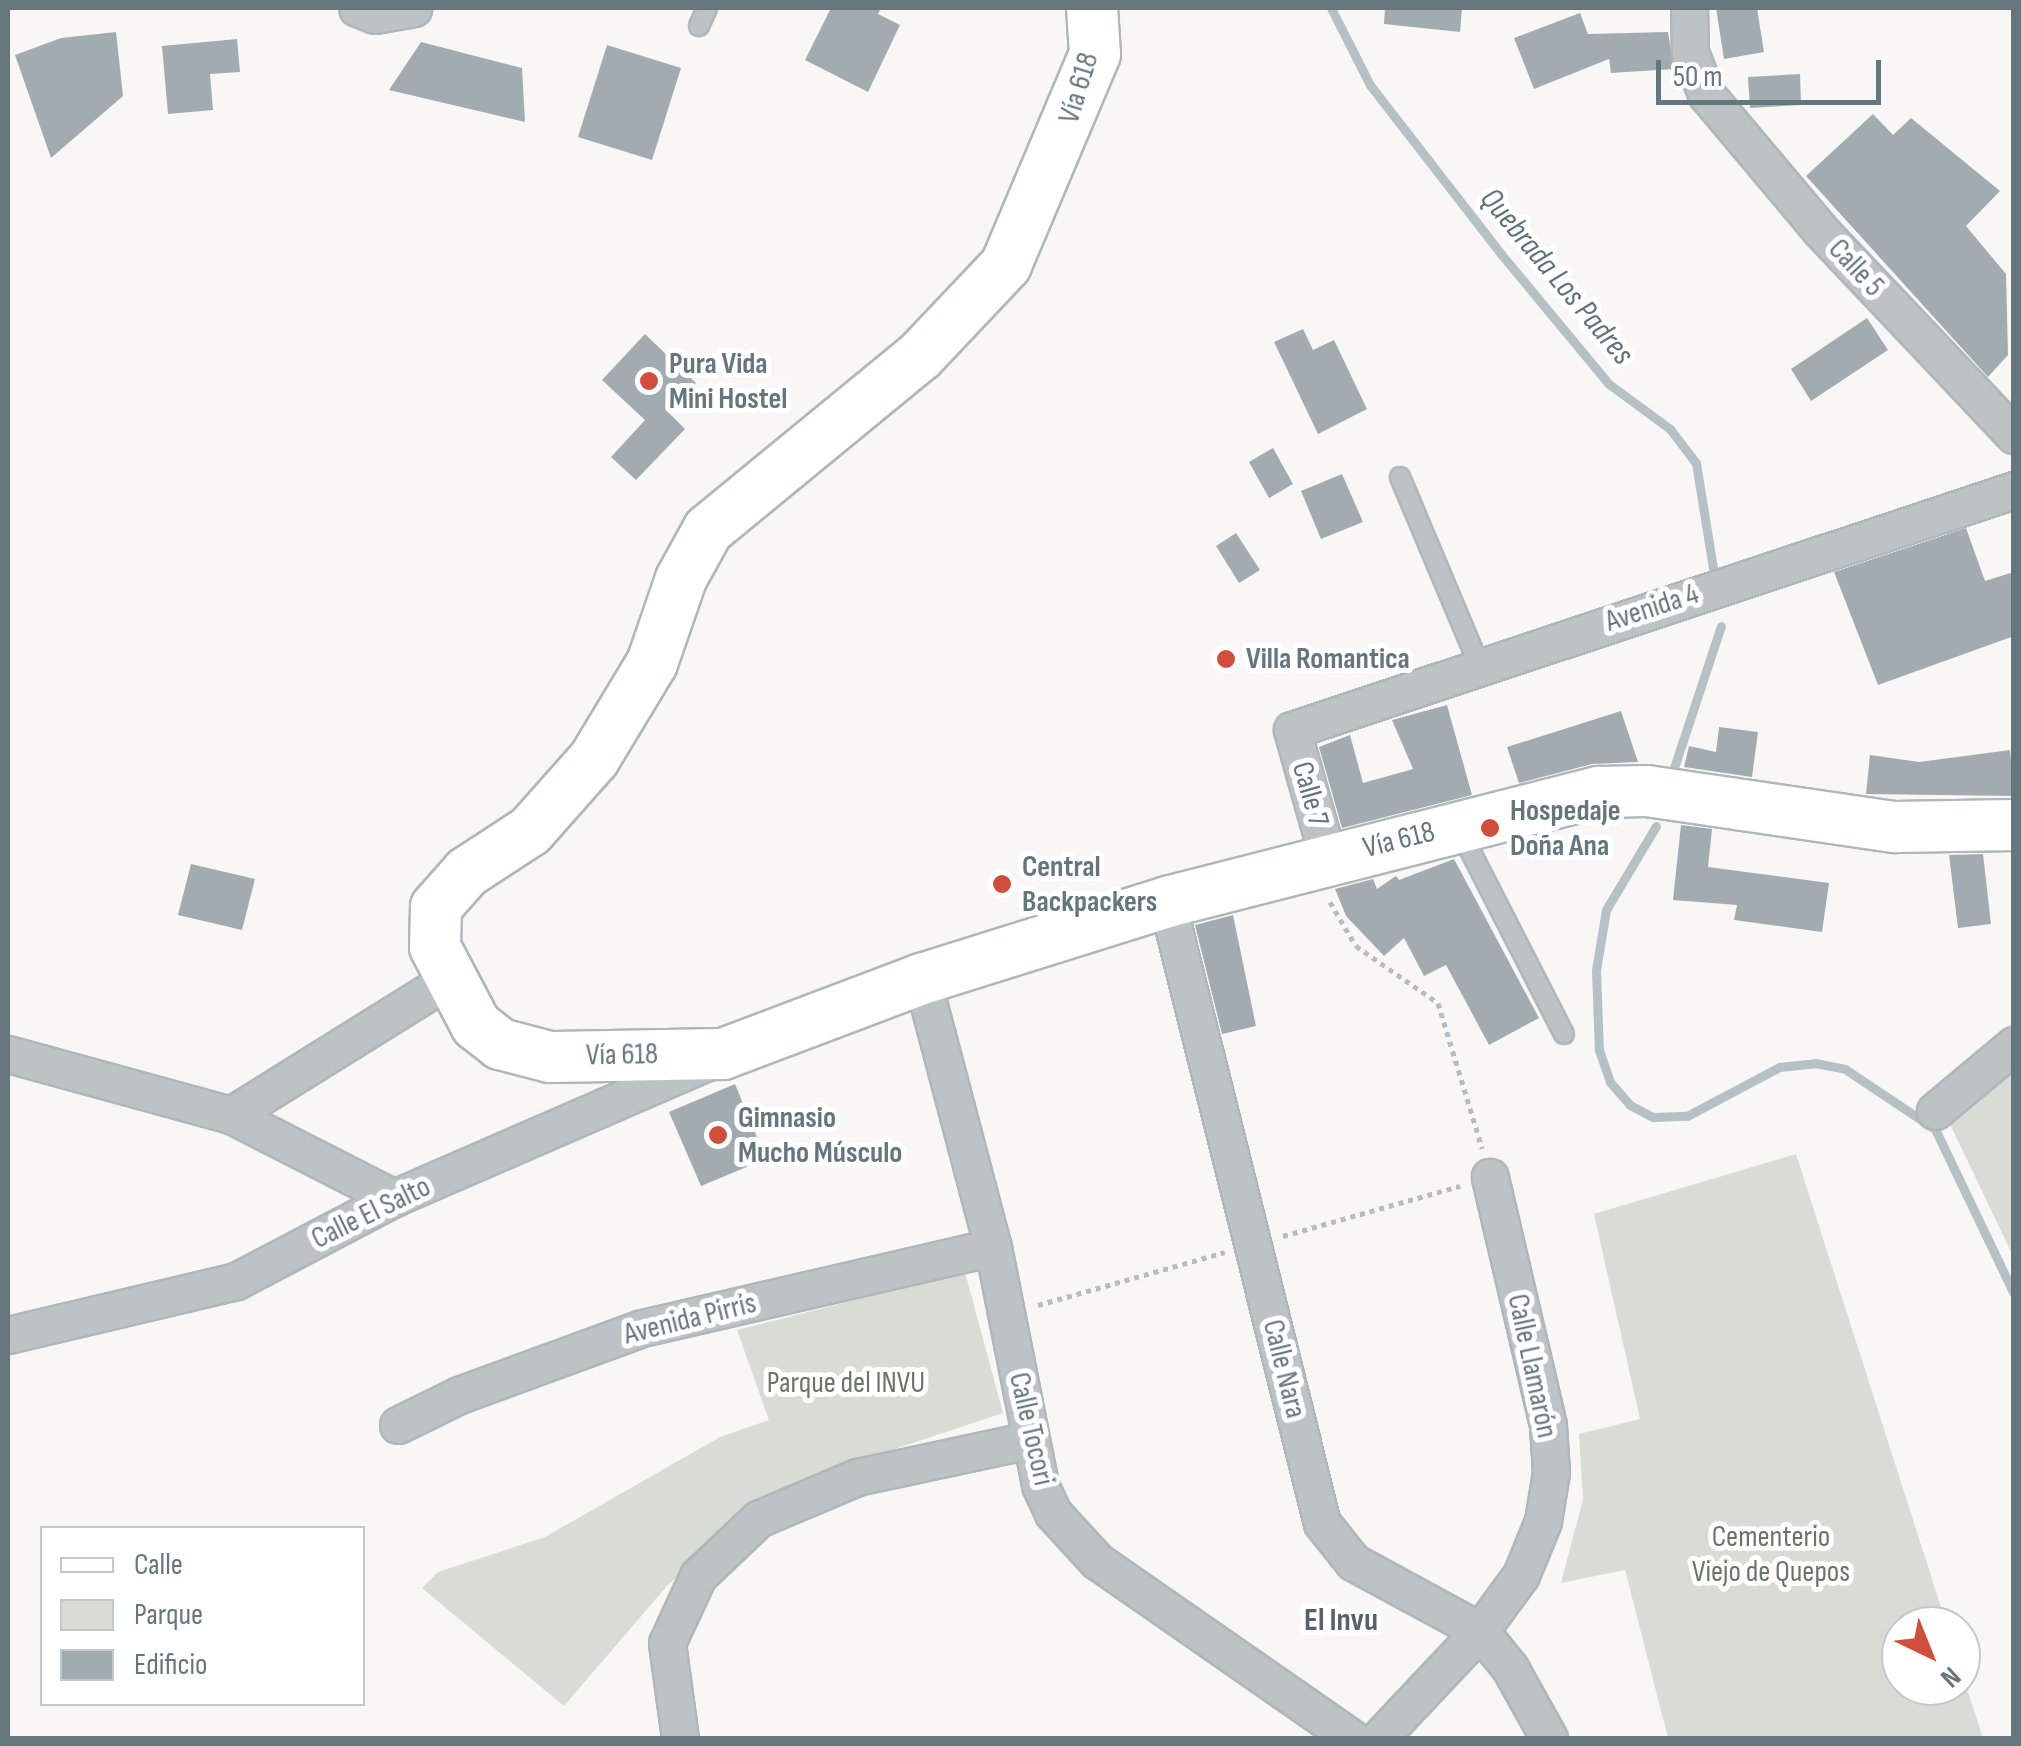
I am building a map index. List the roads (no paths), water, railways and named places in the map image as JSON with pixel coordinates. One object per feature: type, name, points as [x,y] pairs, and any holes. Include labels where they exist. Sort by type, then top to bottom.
[{"type":"street","points":[[357,8],[375,15],[413,8]]},
{"type":"street","name":"Vía 618","points":[[1092,8],[1095,54],[1006,264],[921,355],[708,530],[681,579],[652,663],[594,759],[530,831],[467,872],[436,907],[435,947],[448,980],[476,1026],[500,1044],[550,1057],[723,1054],[922,979],[1167,902],[1599,792],[1646,791],[1895,826],[2014,825]]},
{"type":"street","name":"Calle 5","points":[[1689,8],[1690,52],[1706,94],[1821,232],[2014,436]]},
{"type":"street","name":"Avenida 4","points":[[1292,730],[1479,664],[2014,490]]},
{"type":"street","name":"Calle 7","points":[[1292,730],[1320,861]]},
{"type":"street","name":"Calle Nara","points":[[1167,902],[1322,1523],[1352,1562],[1480,1631],[1510,1668],[1548,1738]]},
{"type":"street","name":"Calle Tocori","points":[[922,979],[994,1247],[1030,1440],[1053,1513],[1097,1561],[1352,1738]]},
{"type":"street","points":[[230,1115],[448,980]]},
{"type":"street","points":[[1936,1111],[2014,1045]]},
{"type":"street","points":[[8,1054],[230,1115],[394,1198]]},
{"type":"street","name":"Calle El Salto","points":[[8,1335],[236,1281],[394,1198],[723,1054]]},
{"type":"street","name":"Calle Llamarón","points":[[1379,1738],[1480,1631],[1521,1575],[1543,1521],[1551,1472],[1548,1425],[1490,1178]]},
{"type":"street","name":"Avenida Pirrís","points":[[398,1424],[475,1388],[642,1328],[994,1247]]},
{"type":"street","points":[[680,1738],[667,1643],[698,1576],[758,1520],[857,1476],[1030,1440]]},
{"type":"lane","points":[[700,26],[707,8]]},
{"type":"lane","points":[[1400,477],[1479,664]]},
{"type":"lane","points":[[1457,826],[1564,1034]]},
{"type":"waterway","name":"Quebrada Los Padres","points":[[1331,8],[1370,85],[1501,254],[1609,384],[1670,429],[1696,463],[1715,580]]},
{"type":"waterway","name":"Quebrada Los Padres","points":[[1670,780],[1721,626]]},
{"type":"waterway","name":"Quebrada Los Padres","points":[[1656,826],[1606,910],[1596,970],[1599,1050],[1610,1082],[1630,1105],[1653,1117],[1687,1116],[1779,1067],[1815,1063],[1845,1069],[1935,1129],[2014,1294]]},
{"type":"place","name":"Pura Vida Mini Hostel","points":[[649,381]]},
{"type":"place","name":"Villa Romantica","points":[[1226,659]]},
{"type":"place","name":"Hospedaje Doña Ana","points":[[1490,828]]},
{"type":"place","name":"Central Backpackers","points":[[1002,884]]},
{"type":"place","name":"Gimnasio Mucho Músculo","points":[[718,1135]]},
{"type":"district","name":"El Invu","points":[[1341,1621]]},
{"type":"park label","name":"Parque del INVU","points":[[846,1383]]},
{"type":"park label","name":"Cementerio Viejo de Quepos","points":[[1771,1554]]}]
